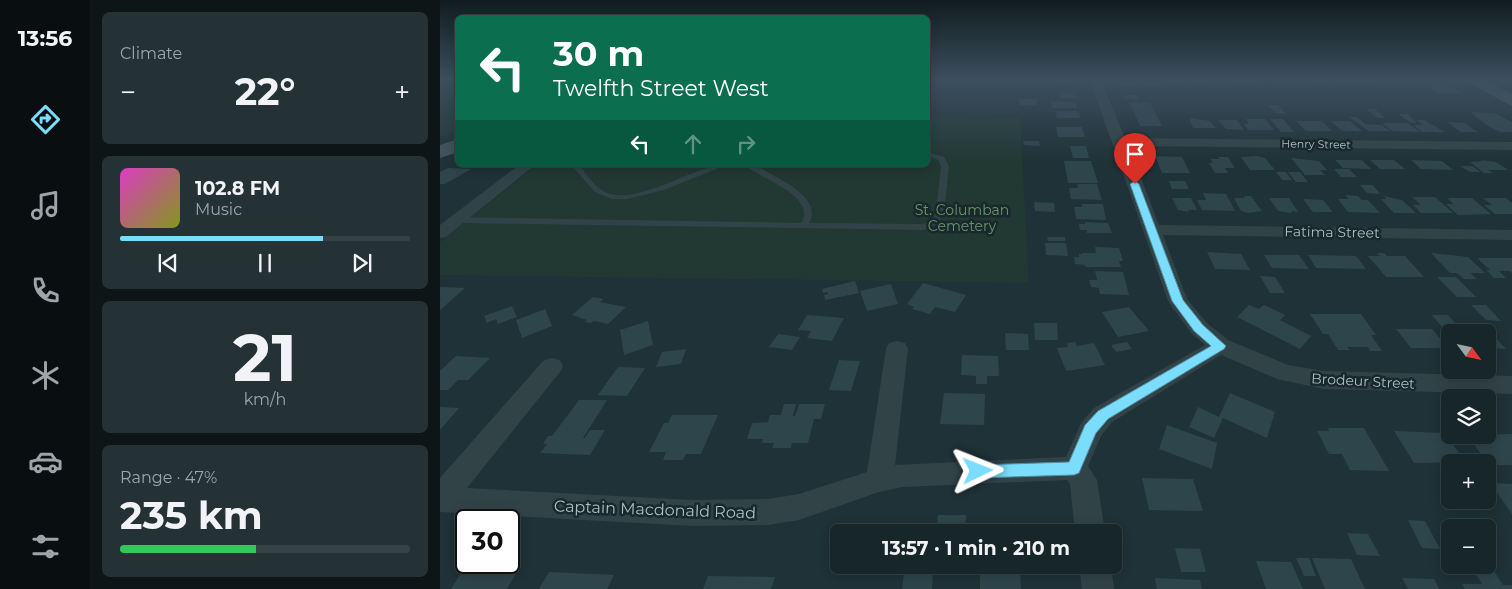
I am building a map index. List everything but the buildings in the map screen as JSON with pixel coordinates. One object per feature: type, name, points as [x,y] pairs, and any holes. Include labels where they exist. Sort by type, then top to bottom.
[{"type":"street","name":"Brodeur Street","points":[[1106,107],[1178,301],[1199,328],[1220,346],[1286,373],[1324,380],[1512,385]]},
{"type":"street","points":[[440,142],[455,135]]},
{"type":"street","name":"Henry Street","points":[[1120,142],[1512,146]]},
{"type":"street","points":[[440,152],[455,146]]},
{"type":"street","points":[[440,232],[525,167]]},
{"type":"street","name":"Fatima Street","points":[[1151,230],[1512,234]]},
{"type":"street","points":[[1089,524],[1083,480],[1074,468],[1090,430],[1103,415],[1220,346]]},
{"type":"street","points":[[879,480],[897,349]]},
{"type":"street","points":[[440,499],[552,366]]},
{"type":"street","name":"Captain Macdonald Road","points":[[440,499],[693,513],[768,512],[799,507],[879,480],[902,475],[1074,468]]},
{"type":"street","points":[[1096,574],[1098,589]]},
{"type":"lane","points":[[457,220],[924,227],[935,222],[940,213],[945,166],[941,159],[930,155]]},
{"type":"lane","points":[[577,167],[601,192],[620,197],[646,193],[717,167]]},
{"type":"lane","points":[[752,167],[799,195],[808,206],[808,218],[803,226]]},
{"type":"green space","points":[[440,107],[455,107],[455,132],[440,138]]},
{"type":"green space","name":"St. Columban Cemetery","points":[[930,116],[1020,117],[1029,283],[440,275],[440,242],[534,167],[930,167]]},
{"type":"route","points":[[978,471],[1074,468],[1090,430],[1103,415],[1220,346],[1191,320],[1178,301],[1135,184]]}]
